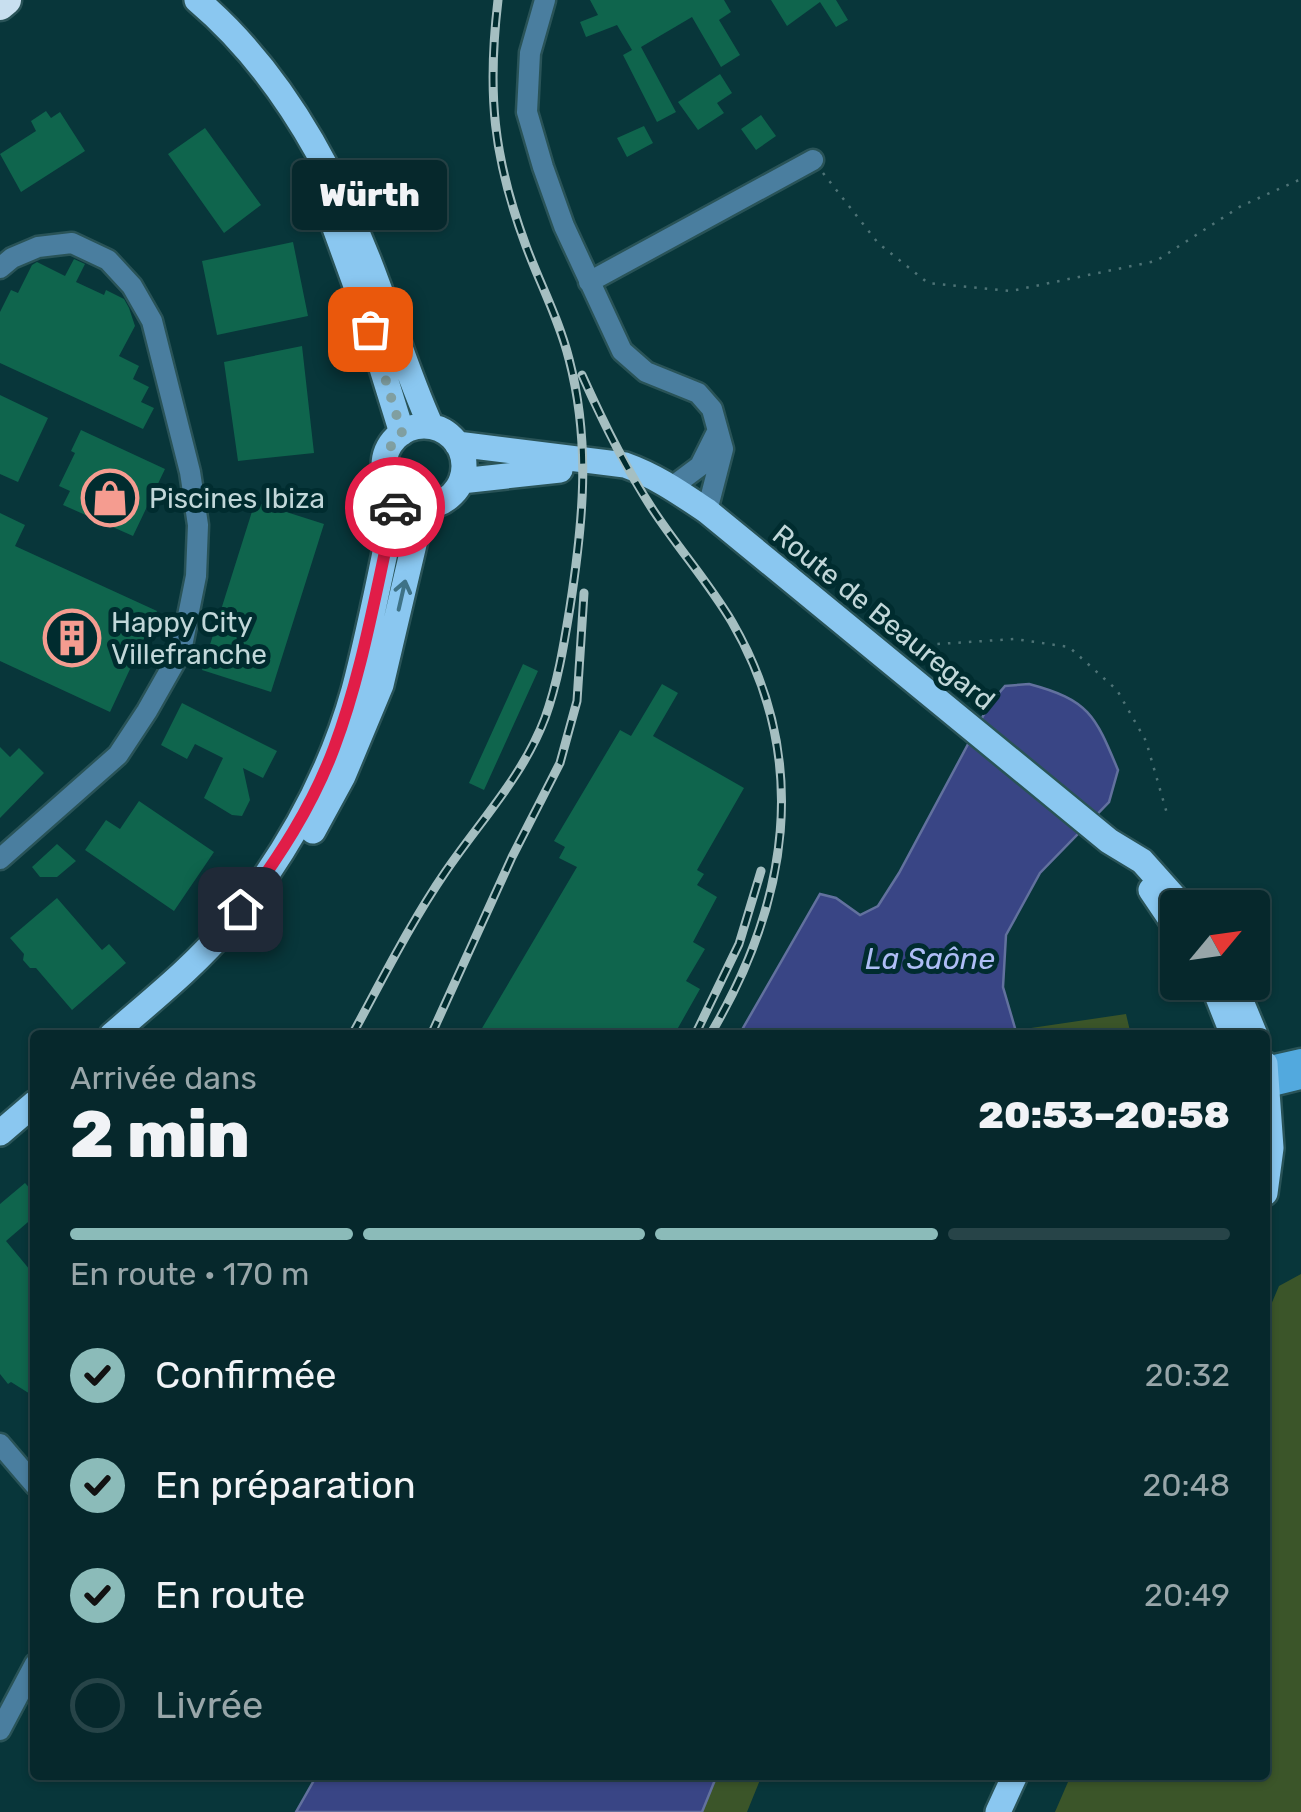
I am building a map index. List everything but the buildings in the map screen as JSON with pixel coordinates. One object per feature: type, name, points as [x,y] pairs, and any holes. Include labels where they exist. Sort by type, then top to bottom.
[{"type":"highway","points":[[0,6],[6,0]]},
{"type":"main road","points":[[201,8],[254,59],[329,172],[432,426]]},
{"type":"main road","points":[[201,8],[254,78],[317,184],[340,237],[402,433]]},
{"type":"main road","points":[[432,426],[458,444],[464,462],[461,481],[446,499],[423,506],[398,496],[390,486],[384,463],[387,451],[402,433],[432,426]]},
{"type":"main road","name":"Route de Beauregard","points":[[458,444],[608,464],[650,474],[672,487],[707,511],[1109,840],[1142,861],[1168,890]]},
{"type":"main road","name":"Route de Beauregard","points":[[461,481],[608,464]]},
{"type":"main road","points":[[118,1030],[190,966],[228,926],[298,824],[333,750],[354,690],[398,496]]},
{"type":"main road","points":[[137,1030],[239,936],[316,826],[358,743],[381,685],[423,506]]},
{"type":"main road","name":"Route de Beauregard","points":[[1109,840],[1160,903]]},
{"type":"main road","points":[[1219,1000],[1231,1030]]},
{"type":"main road","points":[[1240,1000],[1253,1030]]},
{"type":"main road","points":[[0,1133],[30,1106]]},
{"type":"main road","points":[[0,1150],[30,1123]]},
{"type":"main road","points":[[998,1812],[1013,1780]]},
{"type":"street","points":[[544,0],[530,53],[527,112],[564,226],[622,351],[646,372],[703,397],[716,416],[722,450],[707,511]]},
{"type":"street","points":[[589,282],[812,160]]},
{"type":"street","points":[[0,268],[38,247],[72,243],[108,260],[132,286],[152,321],[190,472],[198,525],[196,576],[181,651],[148,710],[118,754],[0,858]]},
{"type":"street","points":[[672,487],[700,466],[718,430]]},
{"type":"street","points":[[1270,1072],[1301,1059]]},
{"type":"street","points":[[1270,1075],[1301,1080]]},
{"type":"street","points":[[0,1444],[30,1479]]},
{"type":"street","points":[[0,1730],[30,1673]]},
{"type":"path","points":[[812,160],[878,244],[928,282],[1011,291],[1156,261],[1241,206],[1301,179]]},
{"type":"path","points":[[874,648],[1015,639],[1069,648],[1117,690],[1146,741],[1168,817]]},
{"type":"green space","points":[[1126,1014],[1130,1030],[1029,1030]]},
{"type":"green space","points":[[1301,1274],[1301,1812],[1055,1812],[1069,1780],[1270,1780],[1270,1307],[1279,1286]]},
{"type":"green space","points":[[715,1780],[760,1780],[747,1812],[702,1812]]},
{"type":"water","name":"La Saône","points":[[1029,684],[1077,704],[1096,723],[1118,770],[1109,802],[1040,873],[1006,935],[1003,987],[1016,1030],[742,1030],[820,894],[836,898],[860,915],[878,906],[989,705],[1005,686]]},
{"type":"water","points":[[314,1780],[715,1780],[702,1812],[296,1812]]},
{"type":"railway","points":[[355,1030],[433,890],[536,739],[557,677],[575,576],[583,483],[576,390],[565,344],[515,214],[500,154],[493,95],[498,0]]},
{"type":"railway","points":[[582,375],[643,494],[732,622],[757,674],[773,726],[781,779],[780,831],[772,883],[758,935],[713,1030]]},
{"type":"railway","points":[[433,1030],[512,857],[560,763],[577,701],[584,593]]},
{"type":"railway","points":[[697,1030],[739,944],[761,871]]},
{"type":"way so far","points":[[370,329],[402,433],[393,441],[384,463],[385,475],[398,496],[395,507]]},
{"type":"place","name":"Würth","points":[[370,329]]},
{"type":"place","name":"Piscines Ibiza","points":[[110,498]]},
{"type":"place","name":"Happy City Villefranche","points":[[72,638]]},
{"type":"route","points":[[240,909],[298,824],[333,750],[354,690],[395,507]]}]
